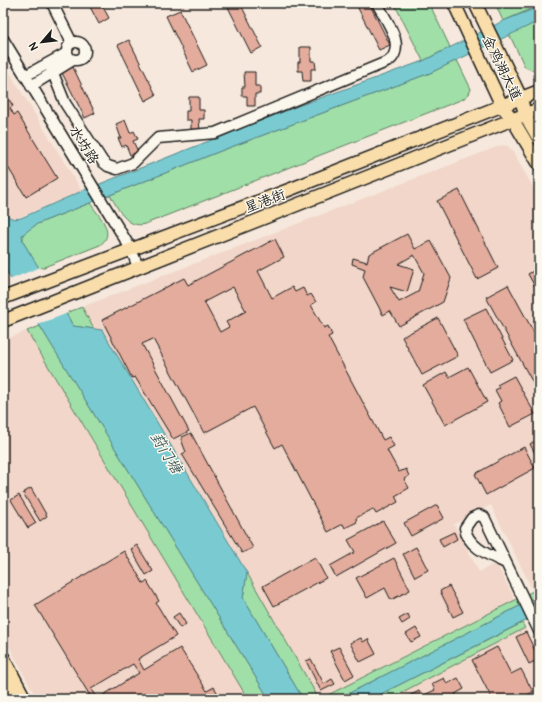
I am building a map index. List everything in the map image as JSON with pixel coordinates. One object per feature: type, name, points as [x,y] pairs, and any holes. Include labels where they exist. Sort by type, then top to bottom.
[{"type":"main road","name":"金鸡湖大道","points":[[454,3],[502,106],[513,120],[539,164]]},
{"type":"main road","name":"金鸡湖大道","points":[[475,3],[521,98],[525,115],[539,139]]},
{"type":"main road","name":"星港街","points":[[7,297],[298,186],[539,91]]},
{"type":"main road","name":"星港街","points":[[3,321],[65,295],[539,109]]},
{"type":"main road","points":[[3,657],[25,699]]},
{"type":"main road","points":[[3,680],[13,699]]},
{"type":"street","points":[[52,3],[72,44]]},
{"type":"street","points":[[51,67],[65,103],[101,159],[110,167],[121,168],[136,161],[158,138],[215,133],[389,61],[395,54],[397,46],[377,3]]},
{"type":"street","name":"水坊路","points":[[3,39],[131,249],[138,267]]},
{"type":"street","points":[[25,76],[51,67],[70,57],[82,58],[85,50],[80,44],[72,44],[68,48],[70,57]]},
{"type":"street","points":[[31,86],[51,67]]},
{"type":"street","points":[[506,563],[487,554],[470,541],[465,528],[472,518],[479,515],[484,517],[539,631]]},
{"type":"shaded area","points":[[3,62],[82,191],[15,219],[8,216],[3,210]]},
{"type":"shaded area","points":[[502,145],[508,146],[513,152],[539,198],[539,588],[533,591],[491,505],[454,524],[479,572],[496,563],[515,600],[319,699],[247,573],[102,331],[94,329],[82,307]]},
{"type":"shaded area","points":[[27,331],[248,699],[37,699],[3,635],[3,340]]},
{"type":"shaded area","points":[[525,628],[539,656],[539,699],[389,699]]},
{"type":"green space","points":[[394,3],[429,3],[450,47],[423,61]]},
{"type":"green space","points":[[495,3],[528,3],[531,9],[503,21]]},
{"type":"green space","points":[[539,21],[539,70],[534,71],[525,67],[509,34]]},
{"type":"green space","points":[[457,60],[471,89],[469,94],[463,99],[145,224],[138,225],[123,216],[110,195],[223,150],[430,73]]},
{"type":"green space","points":[[90,203],[104,224],[107,235],[105,240],[100,245],[39,269],[23,242],[23,233],[37,224]]},
{"type":"green space","points":[[82,307],[94,329],[73,326],[66,313]]},
{"type":"green space","points":[[40,326],[269,699],[248,699],[27,331]]},
{"type":"green space","points":[[247,573],[319,699],[303,699],[243,598]]},
{"type":"green space","points":[[539,588],[539,596],[338,699],[320,699]]},
{"type":"green space","points":[[522,623],[525,628],[389,699],[371,699]]},
{"type":"water","name":"葑门塘","points":[[539,7],[539,21],[430,73],[223,150],[37,224],[22,235],[23,242],[73,326],[102,330],[247,573],[243,598],[303,699],[269,699],[3,266],[3,210],[11,218],[21,218],[82,191],[298,106],[423,61],[503,21]]},
{"type":"water","points":[[539,596],[539,614],[371,699],[338,699]]},
{"type":"pier","points":[[40,267],[68,313],[37,325],[9,280]]},
{"type":"building","points":[[88,3],[101,3],[109,18],[99,24]]},
{"type":"building","points":[[226,3],[240,3],[262,47],[251,53]]},
{"type":"building","points":[[363,3],[369,3],[390,45],[379,50],[357,6]]},
{"type":"building","points":[[180,10],[207,65],[193,72],[166,16]]},
{"type":"building","points":[[129,40],[156,95],[145,101],[118,45]]},
{"type":"building","points":[[300,47],[311,47],[311,61],[315,61],[316,69],[311,69],[311,81],[303,81],[302,71],[298,71],[298,62],[300,62]]},
{"type":"building","points":[[72,65],[95,113],[85,118],[61,71]]},
{"type":"building","points":[[244,72],[255,72],[255,86],[260,86],[260,94],[255,94],[255,106],[247,106],[247,96],[242,96],[242,87],[245,87]]},
{"type":"building","points":[[3,89],[13,106],[10,108],[14,115],[17,113],[57,178],[26,197],[3,159]]},
{"type":"building","points":[[189,97],[199,97],[199,110],[204,110],[204,119],[199,119],[200,131],[191,131],[191,120],[186,120],[186,111],[189,111]]},
{"type":"building","points":[[125,120],[130,133],[134,131],[138,139],[133,141],[138,152],[130,155],[126,145],[122,147],[118,138],[121,138],[116,124]]},
{"type":"building","points":[[459,190],[498,268],[477,279],[437,201]]},
{"type":"building","points":[[407,234],[415,249],[431,241],[451,278],[443,302],[399,326],[390,311],[383,315],[363,277],[365,269],[352,264],[353,258],[367,262],[369,254]],"holes":[[[414,255],[424,273],[418,292],[399,302],[390,287],[407,292],[414,269],[398,264]]]},
{"type":"building","points":[[275,239],[284,257],[258,271],[272,298],[292,287],[295,292],[303,288],[307,296],[311,294],[316,302],[311,305],[324,328],[328,326],[332,335],[328,337],[383,440],[389,437],[394,446],[387,450],[399,472],[406,469],[409,476],[404,479],[409,488],[395,496],[398,502],[376,514],[373,509],[356,518],[357,522],[345,528],[343,524],[328,532],[282,444],[275,448],[253,407],[204,433],[153,339],[142,344],[189,431],[173,439],[135,377],[132,378],[102,320],[184,278],[188,285]],"holes":[[[233,287],[246,311],[226,322],[229,327],[220,332],[204,302]]]},
{"type":"building","points":[[539,268],[539,294],[528,274]]},
{"type":"building","points":[[508,285],[539,342],[539,394],[486,297]]},
{"type":"building","points":[[486,308],[513,360],[490,372],[463,319]]},
{"type":"building","points":[[438,318],[458,356],[422,375],[402,337]]},
{"type":"building","points":[[468,367],[487,402],[445,425],[423,385],[446,372],[449,377]]},
{"type":"building","points":[[514,376],[535,414],[510,427],[498,403],[501,401],[495,390],[499,388],[497,385]]},
{"type":"building","points":[[191,433],[253,548],[242,553],[182,454],[186,452],[182,442],[182,437]]},
{"type":"building","points":[[539,439],[539,461],[530,444]]},
{"type":"building","points":[[524,447],[535,468],[486,495],[475,474]]},
{"type":"building","points":[[31,488],[47,516],[40,521],[23,493]]},
{"type":"building","points":[[19,495],[36,523],[28,528],[11,500]]},
{"type":"building","points":[[437,505],[444,518],[411,536],[404,523]]},
{"type":"building","points":[[383,521],[396,543],[336,577],[330,566],[355,552],[348,540]]},
{"type":"building","points":[[454,532],[457,539],[443,547],[439,539]]},
{"type":"building","points":[[137,545],[153,571],[146,575],[131,549]]},
{"type":"building","points":[[416,547],[428,570],[415,577],[403,554]]},
{"type":"building","points":[[124,551],[143,583],[147,581],[159,601],[156,603],[176,636],[138,659],[144,670],[180,648],[207,691],[214,687],[220,697],[216,699],[97,699],[92,699],[35,605]],"holes":[[[133,664],[139,673],[97,699],[91,689]]]},
{"type":"building","points":[[315,557],[326,578],[274,606],[263,586]]},
{"type":"building","points":[[394,558],[410,590],[391,600],[385,588],[367,598],[356,578]]},
{"type":"building","points":[[449,586],[463,612],[453,617],[440,591]]},
{"type":"building","points":[[179,613],[186,624],[180,628],[173,617]]},
{"type":"building","points":[[408,614],[410,619],[402,624],[399,619]]},
{"type":"building","points":[[416,628],[421,637],[411,642],[406,634]]},
{"type":"building","points":[[526,632],[539,659],[529,664],[516,637]]},
{"type":"building","points":[[361,638],[363,642],[368,639],[376,654],[360,662],[350,643]]},
{"type":"building","points":[[339,647],[354,675],[345,680],[330,651]]},
{"type":"building","points":[[497,647],[511,674],[521,669],[533,692],[523,697],[525,699],[492,699],[472,660]]},
{"type":"building","points":[[311,659],[324,684],[332,679],[335,684],[321,691],[306,661]]},
{"type":"building","points":[[444,678],[447,684],[458,678],[464,689],[455,694],[458,699],[403,699],[419,691],[422,696],[435,690],[432,684]]}]
